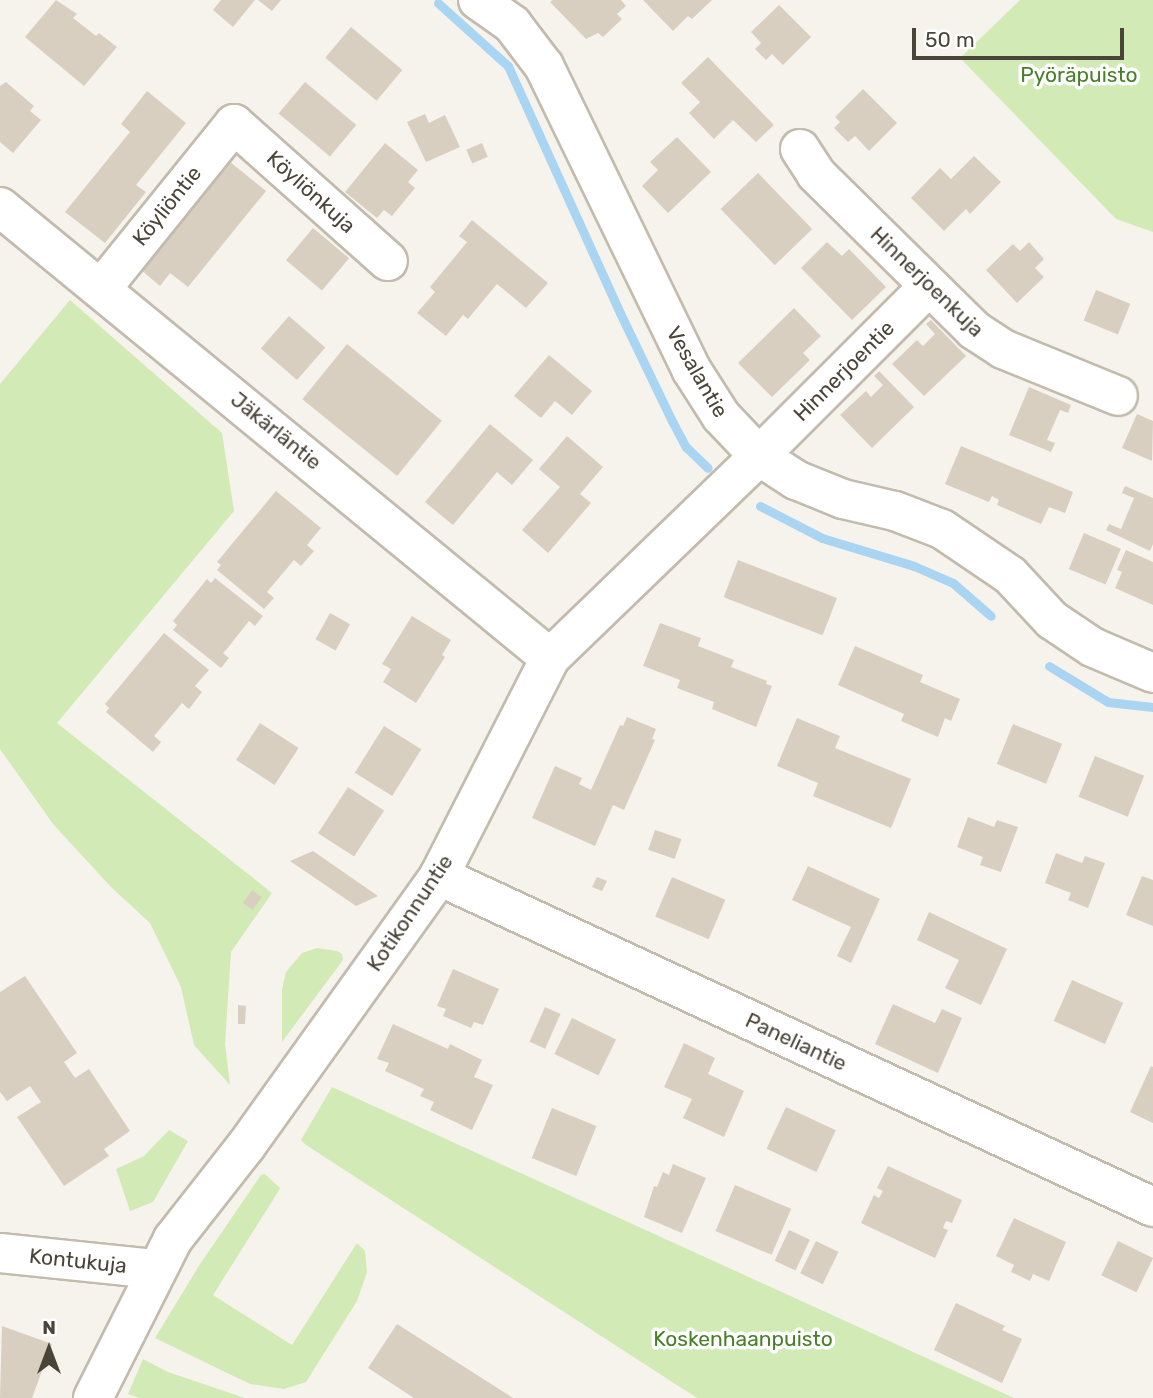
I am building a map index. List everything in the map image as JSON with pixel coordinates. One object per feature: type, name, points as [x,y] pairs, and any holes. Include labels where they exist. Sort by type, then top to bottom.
[{"type":"street","name":"Vesalantie","points":[[478,0],[512,24],[544,66],[691,369],[721,416],[759,456],[796,480],[831,494],[895,510],[942,530],[1010,575],[1052,620],[1092,648],[1153,673]]},
{"type":"street","name":"Köyliönkuja","points":[[234,124],[388,261]]},
{"type":"street","name":"Köyliöntie","points":[[101,289],[234,124]]},
{"type":"street","name":"Hinnerjoenkuja","points":[[800,149],[816,174],[987,340],[1118,396]]},
{"type":"street","name":"Jäkärläntie","points":[[0,206],[550,658]]},
{"type":"street","name":"Hinnerjoentie","points":[[759,456],[929,286]]},
{"type":"street","name":"Kotikonnuntie","points":[[93,1398],[173,1239],[246,1146],[439,876],[550,658],[759,456]]},
{"type":"street","name":"Paneliantie","points":[[439,876],[1153,1207]]},
{"type":"street","name":"Kontukuja","points":[[0,1252],[156,1269]]},
{"type":"green space","name":"Pyöräpuisto","points":[[1020,0],[1153,0],[1153,232],[1116,219],[960,58]]},
{"type":"green space","points":[[70,300],[222,433],[234,511],[57,723],[272,893],[231,952],[225,1044],[230,1085],[194,1045],[181,987],[150,923],[111,887],[53,824],[0,749],[0,384]]},
{"type":"green space","points":[[317,948],[337,951],[342,954],[343,960],[282,1042],[282,989],[286,972],[302,953]]},
{"type":"green space","name":"Koskenhaanpuisto","points":[[332,1087],[1014,1398],[697,1398],[306,1145],[301,1140]]},
{"type":"green space","points":[[169,1130],[188,1141],[153,1202],[130,1211],[116,1169],[144,1156]]},
{"type":"green space","points":[[265,1174],[280,1188],[213,1295],[292,1345],[357,1243],[365,1251],[367,1272],[357,1301],[306,1382],[284,1389],[250,1384],[155,1338],[200,1264],[261,1175]]},
{"type":"green space","points":[[143,1359],[168,1372],[245,1398],[139,1398],[128,1394]]},
{"type":"building","points":[[56,0],[77,14],[73,18],[96,36],[99,33],[117,47],[84,86],[25,37]]},
{"type":"building","points":[[221,0],[255,0],[233,27],[213,10]]},
{"type":"building","points":[[258,0],[281,0],[272,11]]},
{"type":"building","points":[[621,0],[626,6],[617,14],[622,19],[603,37],[598,33],[586,39],[550,2]]},
{"type":"building","points":[[643,0],[712,0],[692,19],[688,16],[673,31]]},
{"type":"building","points":[[779,5],[811,37],[783,65],[772,54],[766,60],[755,49],[761,43],[751,32]]},
{"type":"building","points":[[351,27],[402,70],[377,101],[325,58]]},
{"type":"building","points":[[708,57],[774,125],[756,142],[733,120],[714,139],[689,113],[700,102],[681,83]]},
{"type":"building","points":[[6,82],[34,106],[30,111],[41,120],[13,153],[0,142],[0,86]]},
{"type":"building","points":[[305,82],[356,125],[330,156],[279,113]]},
{"type":"building","points":[[863,89],[897,123],[869,151],[855,136],[848,142],[834,128],[840,122],[835,117]]},
{"type":"building","points":[[147,91],[186,123],[136,185],[146,192],[105,243],[65,212],[130,132],[121,124]]},
{"type":"building","points":[[425,114],[429,123],[445,115],[460,147],[426,162],[407,122]]},
{"type":"building","points":[[677,137],[711,172],[668,213],[642,186],[658,170],[650,162]]},
{"type":"building","points":[[385,143],[418,170],[408,182],[415,188],[392,216],[384,210],[377,218],[345,192]]},
{"type":"building","points":[[482,143],[488,157],[472,163],[466,150]]},
{"type":"building","points":[[974,156],[1001,182],[970,214],[966,209],[944,231],[911,198],[940,168],[951,179]]},
{"type":"building","points":[[229,161],[266,191],[188,287],[170,273],[160,286],[141,270]]},
{"type":"building","points":[[758,173],[812,229],[775,265],[721,209]]},
{"type":"building","points":[[472,220],[548,283],[526,308],[497,284],[468,319],[463,315],[446,336],[417,313],[435,292],[430,287],[467,242],[459,236]]},
{"type":"building","points":[[313,228],[349,258],[322,290],[286,260]]},
{"type":"building","points":[[827,242],[842,256],[849,249],[886,287],[852,320],[801,268]]},
{"type":"building","points":[[1029,242],[1044,259],[1035,268],[1044,277],[1017,303],[986,270],[1013,244],[1020,251]]},
{"type":"building","points":[[1096,290],[1130,304],[1118,334],[1084,321]]},
{"type":"building","points":[[794,308],[821,336],[803,353],[810,360],[772,397],[738,363]]},
{"type":"building","points":[[289,316],[325,347],[297,380],[261,348]]},
{"type":"building","points":[[931,320],[966,356],[924,396],[892,364],[917,340],[923,346],[935,334],[926,324]]},
{"type":"building","points":[[347,344],[442,421],[397,476],[302,399]]},
{"type":"building","points":[[549,355],[592,391],[572,415],[555,401],[541,418],[514,396]]},
{"type":"building","points":[[879,371],[914,407],[872,448],[840,415],[866,391],[871,397],[883,385],[874,376]]},
{"type":"building","points":[[1029,387],[1071,405],[1068,413],[1060,410],[1047,440],[1055,443],[1051,452],[1009,435]]},
{"type":"building","points":[[1137,414],[1153,421],[1152,461],[1122,448]]},
{"type":"building","points":[[490,424],[533,460],[512,485],[497,472],[453,525],[425,502]]},
{"type":"building","points":[[567,436],[603,467],[580,494],[591,503],[548,553],[522,530],[560,487],[539,469]]},
{"type":"building","points":[[961,446],[1073,492],[1065,513],[1049,507],[1041,524],[997,505],[999,500],[992,496],[989,502],[945,484]]},
{"type":"building","points":[[1125,486],[1153,498],[1153,544],[1150,551],[1106,530],[1109,524],[1121,529],[1134,498],[1122,493]]},
{"type":"building","points":[[276,491],[321,528],[307,545],[314,551],[301,566],[294,560],[267,592],[274,598],[264,609],[217,570],[221,565],[217,562]]},
{"type":"building","points":[[1084,533],[1121,549],[1106,585],[1069,569]]},
{"type":"building","points":[[1126,550],[1153,562],[1153,605],[1115,588],[1122,572],[1117,570]]},
{"type":"building","points":[[738,560],[837,598],[823,635],[724,597]]},
{"type":"building","points":[[215,578],[263,616],[255,626],[249,621],[223,653],[229,658],[221,668],[173,630],[177,625],[173,621],[207,579],[211,583]]},
{"type":"building","points":[[330,613],[350,624],[336,650],[315,639]]},
{"type":"building","points":[[412,616],[451,640],[442,655],[445,657],[416,703],[383,682],[391,669],[382,664]]},
{"type":"building","points":[[660,623],[701,638],[698,646],[734,660],[731,667],[767,681],[766,684],[772,686],[756,727],[712,709],[714,702],[677,688],[680,680],[643,666]]},
{"type":"building","points":[[164,633],[209,670],[195,686],[202,692],[189,709],[182,703],[154,736],[161,742],[153,752],[106,712],[109,708],[105,704]]},
{"type":"building","points":[[855,646],[923,675],[920,682],[960,699],[951,721],[945,718],[938,737],[901,721],[904,714],[838,685]]},
{"type":"building","points":[[627,717],[656,729],[652,739],[655,740],[624,810],[613,805],[595,846],[532,818],[555,766],[582,778],[579,784],[591,790],[620,725],[623,726]]},
{"type":"building","points":[[797,718],[840,736],[835,748],[911,779],[891,828],[813,796],[818,783],[777,766]]},
{"type":"building","points":[[260,723],[299,748],[275,785],[236,760]]},
{"type":"building","points":[[1013,724],[1062,744],[1046,784],[997,764]]},
{"type":"building","points":[[384,726],[421,749],[392,796],[355,773]]},
{"type":"building","points":[[1095,756],[1144,776],[1128,817],[1079,797]]},
{"type":"building","points":[[348,787],[384,810],[354,857],[318,833]]},
{"type":"building","points":[[968,817],[994,827],[997,820],[1018,827],[1001,872],[980,865],[983,857],[957,847]]},
{"type":"building","points":[[655,830],[681,839],[675,859],[648,850]]},
{"type":"building","points":[[313,851],[378,896],[356,906],[290,861]]},
{"type":"building","points":[[1056,853],[1082,863],[1085,856],[1105,863],[1088,908],[1068,900],[1071,893],[1045,883]]},
{"type":"building","points":[[808,866],[880,899],[851,963],[837,956],[851,927],[792,900]]},
{"type":"building","points":[[1142,876],[1153,880],[1153,926],[1126,915]]},
{"type":"building","points":[[597,877],[607,881],[602,891],[592,887]]},
{"type":"building","points":[[672,877],[725,900],[709,939],[655,917]]},
{"type":"building","points":[[252,890],[262,897],[253,910],[243,903]]},
{"type":"building","points":[[929,912],[1007,949],[981,1005],[945,988],[959,960],[917,940]]},
{"type":"building","points":[[453,969],[499,989],[483,1025],[474,1022],[471,1028],[443,1016],[446,1009],[437,1006]]},
{"type":"building","points":[[25,976],[77,1053],[64,1062],[75,1078],[89,1069],[130,1131],[104,1149],[109,1156],[64,1186],[17,1117],[41,1102],[30,1086],[7,1101],[0,1092],[0,992]]},
{"type":"building","points":[[1072,980],[1123,1003],[1105,1044],[1054,1021]]},
{"type":"building","points":[[893,1004],[935,1023],[942,1009],[962,1018],[938,1073],[875,1044]]},
{"type":"building","points":[[238,1005],[246,1006],[245,1024],[238,1024]]},
{"type":"building","points":[[545,1007],[561,1014],[545,1049],[530,1042]]},
{"type":"building","points":[[572,1018],[616,1039],[599,1075],[554,1054]]},
{"type":"building","points":[[393,1024],[448,1049],[450,1044],[482,1060],[474,1077],[493,1085],[472,1130],[430,1110],[434,1102],[420,1096],[424,1089],[385,1071],[389,1063],[377,1059]]},
{"type":"building","points":[[684,1043],[715,1058],[708,1074],[744,1091],[724,1137],[683,1118],[692,1099],[664,1087]]},
{"type":"building","points":[[1151,1066],[1153,1067],[1153,1123],[1130,1112]]},
{"type":"building","points":[[786,1107],[836,1130],[816,1172],[767,1149]]},
{"type":"building","points":[[552,1108],[597,1126],[576,1176],[532,1158]]},
{"type":"building","points":[[673,1164],[706,1178],[682,1233],[644,1217],[654,1186],[657,1187],[663,1172],[669,1175]]},
{"type":"building","points":[[888,1166],[962,1200],[952,1223],[946,1221],[943,1228],[948,1230],[935,1258],[861,1223],[874,1195],[879,1198],[883,1191],[877,1188]]},
{"type":"building","points":[[735,1185],[791,1209],[772,1255],[715,1231]]},
{"type":"building","points":[[1014,1218],[1066,1242],[1049,1281],[1033,1274],[1030,1281],[1011,1272],[1014,1265],[996,1256]]},
{"type":"building","points":[[789,1230],[810,1240],[795,1271],[775,1261]]},
{"type":"building","points":[[816,1241],[838,1252],[823,1284],[800,1273]]},
{"type":"building","points":[[1118,1241],[1153,1258],[1136,1292],[1101,1275]]},
{"type":"building","points":[[956,1303],[1005,1326],[1002,1330],[1022,1339],[1002,1383],[934,1350]]},
{"type":"building","points":[[397,1324],[513,1398],[414,1398],[368,1368]]},
{"type":"building","points":[[2,1326],[52,1344],[32,1398],[0,1398]]},
{"type":"waterway","points":[[438,3],[508,66],[672,421],[686,447],[708,468]]},
{"type":"waterway","points":[[760,506],[822,538],[914,566],[953,583],[991,616]]},
{"type":"waterway","points":[[1049,666],[1108,702],[1153,707]]}]
